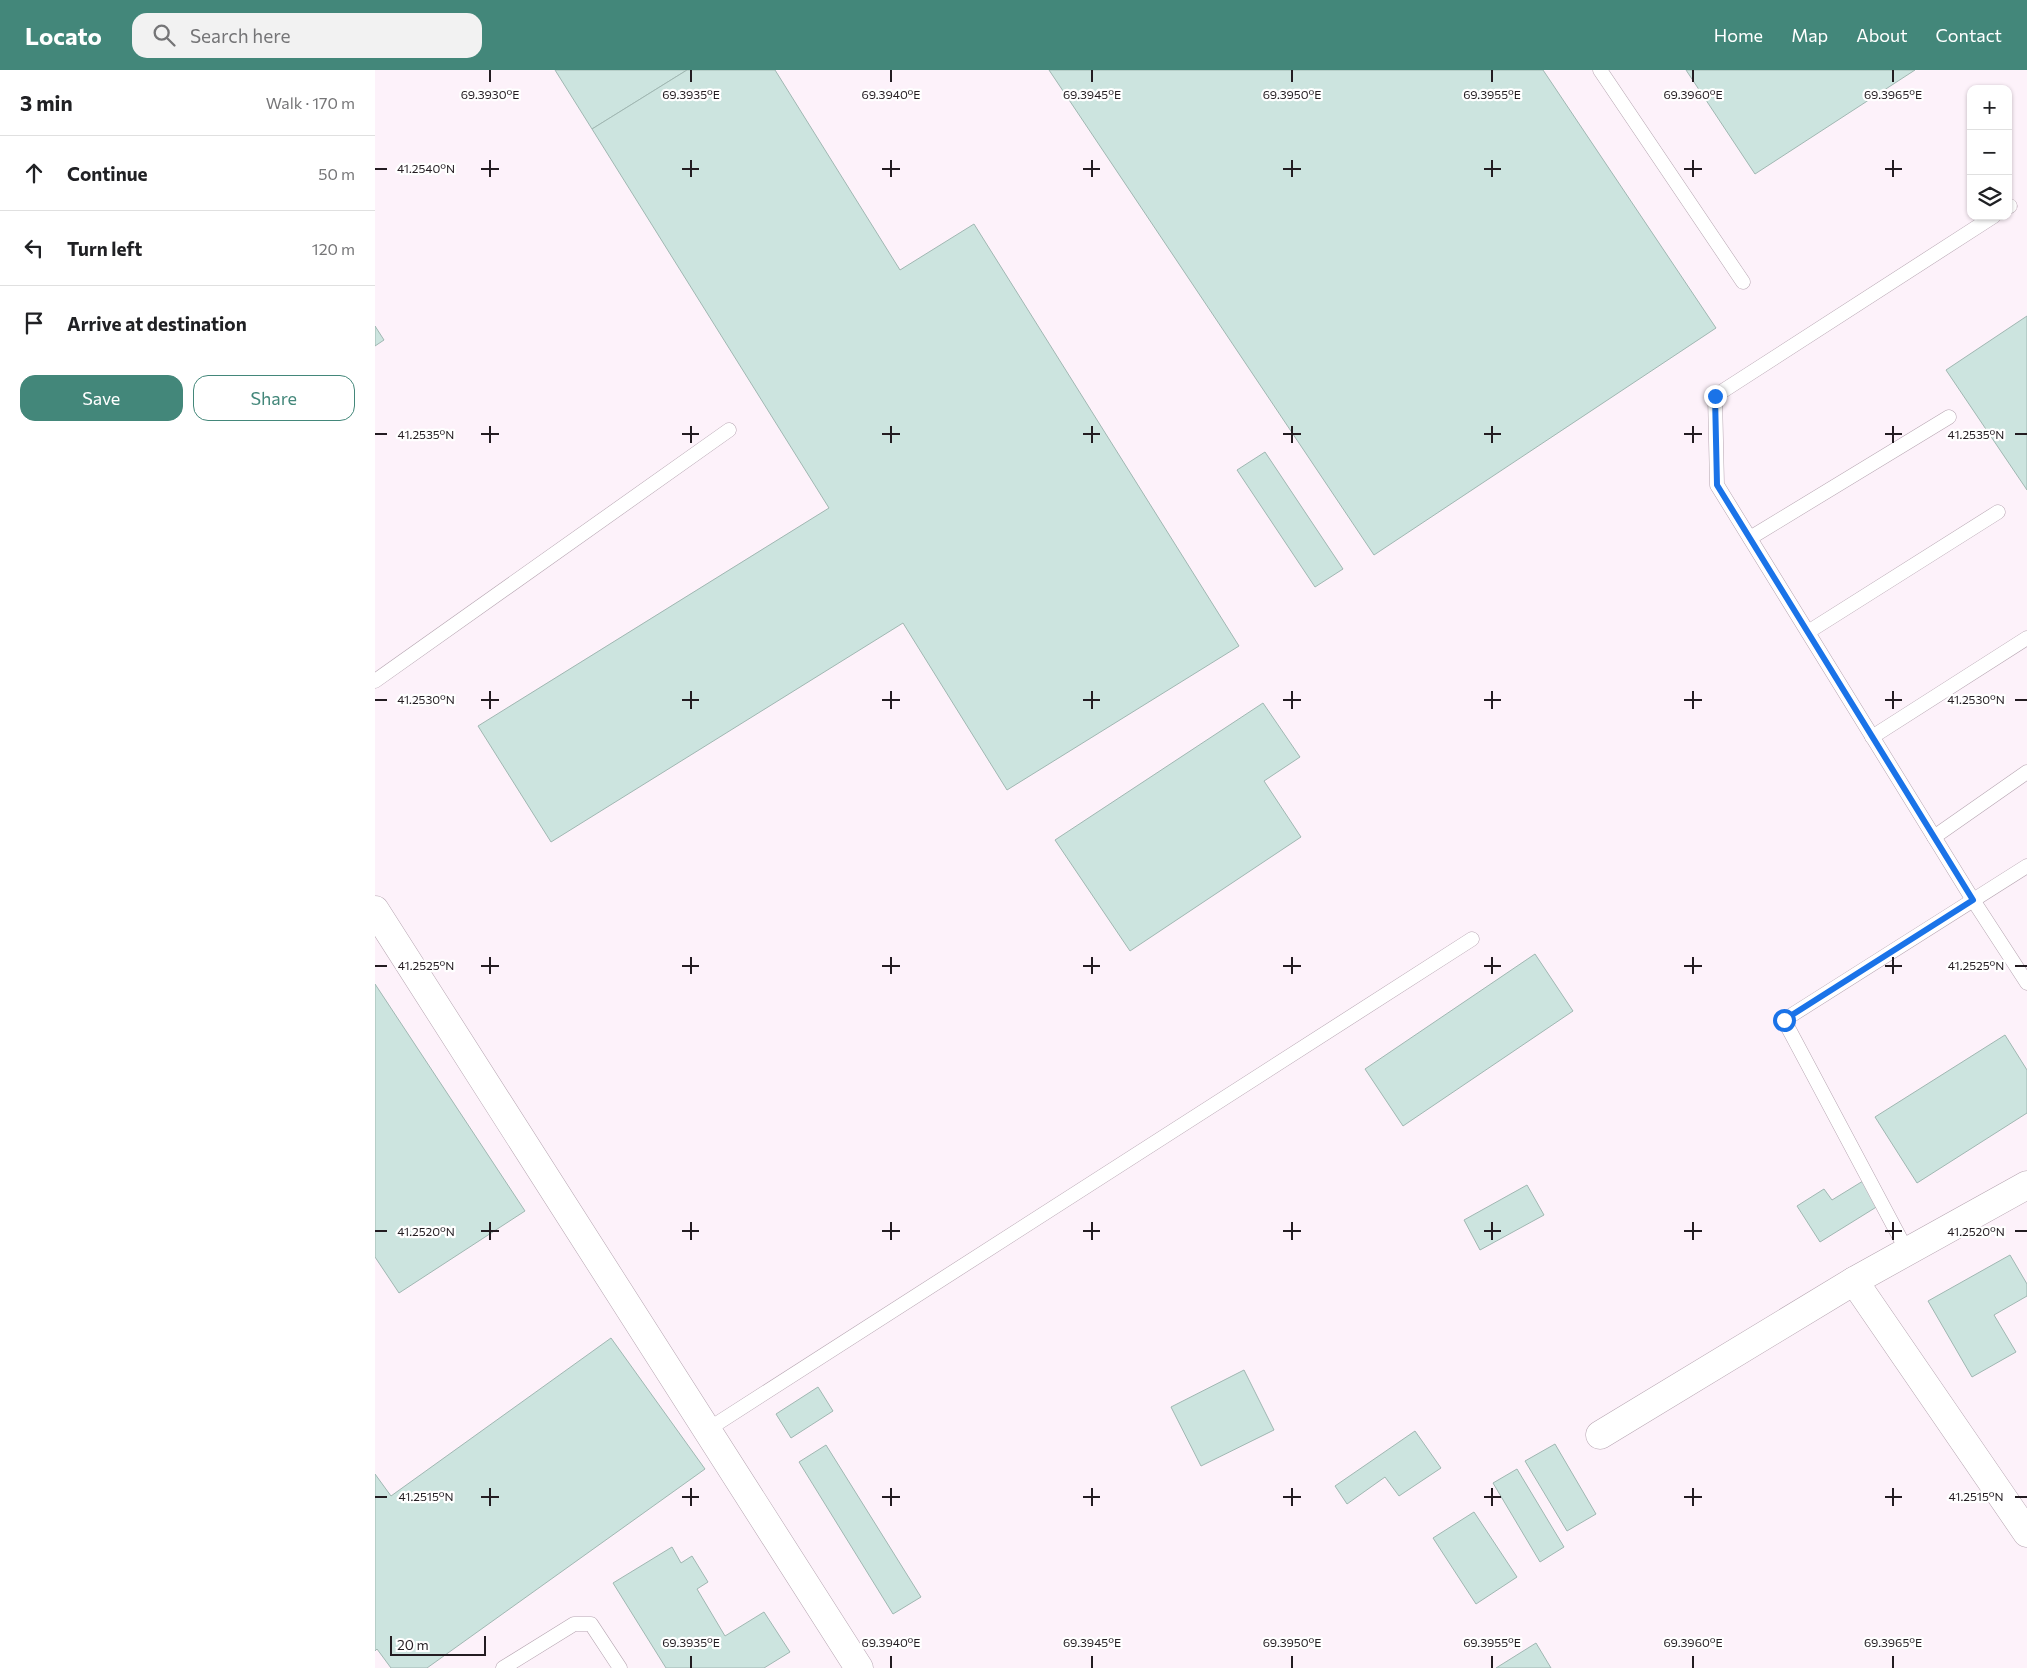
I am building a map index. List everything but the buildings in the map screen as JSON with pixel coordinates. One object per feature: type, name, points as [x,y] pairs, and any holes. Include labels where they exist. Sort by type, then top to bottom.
[{"type":"street","points":[[375,910],[859,1668]]},
{"type":"street","points":[[1600,1435],[1854,1281],[2027,1185]]},
{"type":"street","points":[[1854,1281],[2027,1534]]},
{"type":"lane","points":[[1600,70],[1743,282]]},
{"type":"lane","points":[[1988,220],[1715,396],[1717,485],[1973,900],[2027,983]]},
{"type":"lane","points":[[1750,538],[1949,417]]},
{"type":"lane","points":[[375,681],[729,430]]},
{"type":"lane","points":[[1808,632],[1998,512]]},
{"type":"lane","points":[[1872,736],[2027,638]]},
{"type":"lane","points":[[1934,837],[2027,772]]},
{"type":"lane","points":[[1907,1251],[1784,1020],[2027,866]]},
{"type":"lane","points":[[707,1430],[1472,939]]},
{"type":"lane","points":[[503,1668],[573,1624],[591,1624],[620,1668]]},
{"type":"route","points":[[1715,396],[1717,485],[1973,900],[1784,1020]]}]
